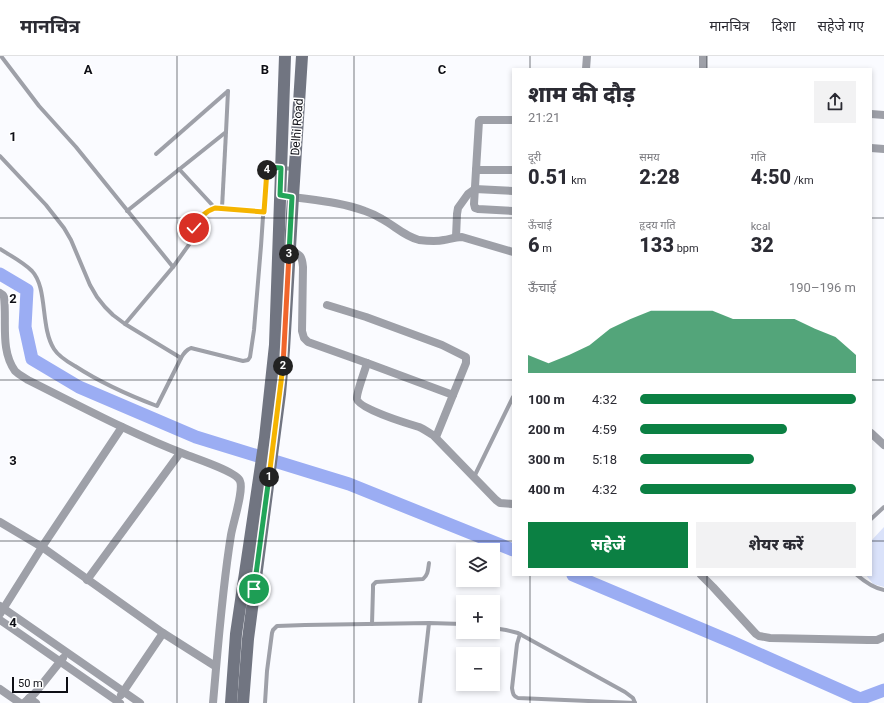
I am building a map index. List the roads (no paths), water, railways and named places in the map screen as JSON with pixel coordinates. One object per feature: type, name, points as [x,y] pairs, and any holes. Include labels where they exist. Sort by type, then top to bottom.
[{"type":"main road","name":"Delhi Road","points":[[285,56],[281,168],[286,196]]},
{"type":"main road","name":"Delhi Road","points":[[286,196],[294,169],[302,56]]},
{"type":"main road","points":[[269,439],[280,394],[284,350],[290,250],[286,196]]},
{"type":"main road","points":[[231,703],[236,634],[269,439],[286,196]]},
{"type":"main road","points":[[243,703],[262,486]]},
{"type":"street","points":[[586,68],[587,56]]},
{"type":"street","points":[[703,56],[703,68]]},
{"type":"street","points":[[872,114],[884,114]]},
{"type":"street","points":[[512,120],[479,121],[474,204],[477,209],[512,211]]},
{"type":"street","points":[[872,148],[884,149]]},
{"type":"street","points":[[476,170],[512,170]]},
{"type":"street","points":[[456,237],[458,208],[468,194],[475,189],[512,191]]},
{"type":"street","points":[[286,196],[330,202],[352,207],[382,219],[405,235],[420,240],[442,241],[456,237],[512,252]]},
{"type":"street","points":[[290,250],[300,255],[302,259],[302,332],[304,338],[308,342],[452,395]]},
{"type":"street","points":[[0,293],[3,295],[5,306],[2,334],[10,363],[16,372],[28,380],[122,427],[180,453],[223,470],[238,478],[241,483],[230,541],[215,666],[213,703]]},
{"type":"street","points":[[327,305],[366,317],[435,342],[466,357],[466,363],[436,437]]},
{"type":"street","points":[[368,363],[358,392],[357,400],[360,403],[390,417],[421,428],[433,435],[496,500],[500,503],[512,504]]},
{"type":"street","points":[[122,427],[1,610],[67,652],[140,703]]},
{"type":"street","points":[[872,434],[884,445]]},
{"type":"street","points":[[87,580],[180,453]]},
{"type":"street","points":[[0,522],[42,547],[87,580],[215,666]]},
{"type":"street","points":[[701,576],[759,636],[770,638],[868,640],[877,640],[884,637]]},
{"type":"street","points":[[0,620],[119,702],[123,692],[163,632]]},
{"type":"street","points":[[30,702],[67,652]]},
{"type":"street","points":[[0,689],[20,703]]},
{"type":"lane","points":[[1,56],[38,106],[76,147],[173,267]]},
{"type":"lane","points":[[156,154],[228,92],[222,208]]},
{"type":"lane","points":[[127,210],[226,132]]},
{"type":"lane","points":[[0,156],[46,205],[64,228],[71,240],[90,285],[97,297],[113,315],[181,358]]},
{"type":"lane","points":[[0,248],[23,263],[33,272],[38,280],[49,340],[63,359],[87,374],[128,395],[157,406],[185,351],[191,348],[246,361],[250,357],[254,330],[267,169],[272,167],[294,169]]},
{"type":"lane","points":[[179,169],[215,208]]},
{"type":"lane","points":[[125,324],[173,267],[193,239],[196,222],[208,211],[215,208],[222,208],[264,212]]},
{"type":"lane","points":[[474,477],[512,399]]},
{"type":"lane","points":[[872,518],[884,507]]},
{"type":"lane","points":[[372,624],[374,583],[423,579],[428,574],[430,563]]},
{"type":"lane","points":[[857,576],[873,587],[884,590]]},
{"type":"lane","points":[[420,703],[429,623]]},
{"type":"lane","points":[[265,703],[272,633],[274,628],[277,626],[456,624]]},
{"type":"lane","points":[[500,629],[520,634],[625,692],[635,703]]},
{"type":"lane","points":[[520,634],[517,644],[512,688],[514,697],[635,703]]},
{"type":"waterway","points":[[0,274],[27,290],[25,327],[32,359],[79,387],[196,437],[349,484],[512,550]]},
{"type":"waterway","points":[[575,576],[732,642],[860,699],[884,690]]}]
